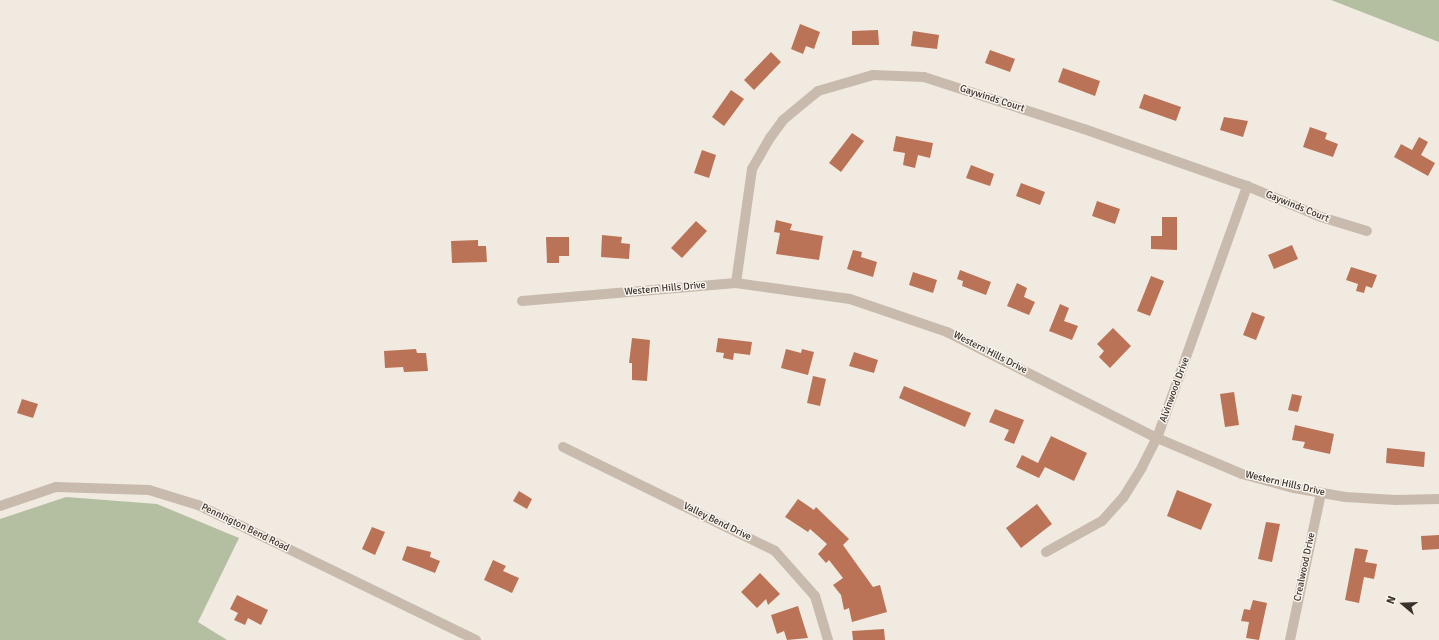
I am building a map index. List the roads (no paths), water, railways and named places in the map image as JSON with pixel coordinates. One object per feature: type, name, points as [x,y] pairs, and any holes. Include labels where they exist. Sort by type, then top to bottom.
[{"type":"street","name":"Gaywinds Court","points":[[736,283],[752,169],[770,138],[783,120],[818,91],[873,75],[924,77],[1247,186],[1321,217],[1367,231]]},
{"type":"street","name":"Alvinwood Drive","points":[[1046,552],[1102,521],[1123,498],[1157,438],[1247,186]]},
{"type":"street","name":"Western Hills Drive","points":[[522,301],[736,283],[850,299],[947,332],[1157,438],[1242,474],[1321,493],[1396,500],[1439,499]]},
{"type":"street","name":"Valley Bend Drive","points":[[563,447],[775,551],[815,596],[828,640]]},
{"type":"street","name":"Pennington Bend Road","points":[[0,506],[56,487],[149,490],[198,505],[476,640]]},
{"type":"street","name":"Crealwood Drive","points":[[1290,640],[1321,493]]}]
